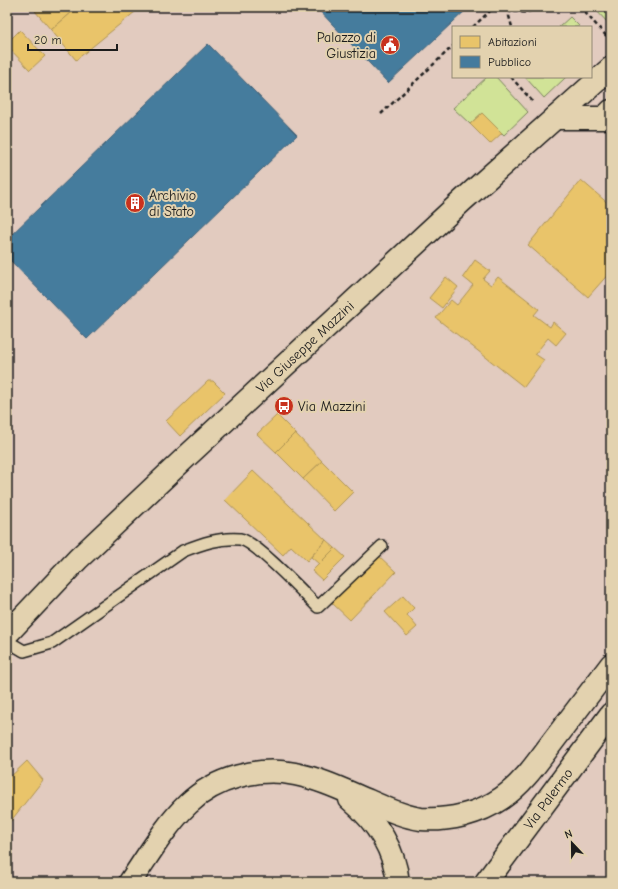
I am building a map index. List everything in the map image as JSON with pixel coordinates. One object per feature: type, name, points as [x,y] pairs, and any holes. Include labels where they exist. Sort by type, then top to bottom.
[{"type":"main road","name":"Via Giuseppe Mazzini","points":[[7,634],[78,559],[180,463],[462,201],[611,68]]},
{"type":"main road","points":[[552,120],[604,118],[611,112]]},
{"type":"main road","points":[[130,882],[173,820],[188,803],[210,789],[238,776],[275,772],[294,774],[325,783],[390,810],[420,819],[450,818],[479,811],[502,798],[523,780],[611,665]]},
{"type":"main road","name":"Via Palermo","points":[[486,882],[611,714]]},
{"type":"main road","points":[[325,783],[346,796],[364,811],[376,824],[386,841],[393,858],[398,882]]},
{"type":"main road","points":[[146,882],[149,866],[161,838]]},
{"type":"lane","points":[[7,642],[24,651],[37,649],[52,642],[183,551],[207,542],[241,539],[269,558],[318,607],[382,546]]},
{"type":"path","points":[[474,26],[494,7]]},
{"type":"path","points":[[512,26],[509,16],[510,8],[520,13],[531,12],[536,7]]},
{"type":"path","points":[[580,7],[611,42]]},
{"type":"path","points":[[381,114],[452,47]]},
{"type":"path","points":[[512,78],[552,120]]},
{"type":"green space","points":[[593,7],[611,7],[611,26]]},
{"type":"green space","points":[[570,17],[579,26],[560,26]]},
{"type":"green space","points":[[486,78],[497,78],[528,112],[504,135],[482,113],[470,124],[453,108]]},
{"type":"green space","points":[[526,78],[565,78],[544,98]]},
{"type":"building: Abitazioni","points":[[41,7],[78,7],[51,30],[35,11]]},
{"type":"building: Abitazioni","points":[[78,7],[141,7],[76,60],[51,30]]},
{"type":"building: Abitazioni","points":[[20,30],[45,56],[30,70],[7,46],[7,43]]},
{"type":"building: Abitazioni","points":[[482,113],[502,133],[490,144],[470,124]]},
{"type":"building: Abitazioni","points":[[581,180],[611,206],[611,271],[588,297],[528,245]]},
{"type":"building: Abitazioni","points":[[475,260],[490,271],[483,279],[491,285],[498,277],[539,309],[534,315],[550,327],[553,322],[566,333],[556,345],[548,338],[535,354],[544,360],[524,387],[436,318],[451,300],[457,305],[473,285],[463,277]]},
{"type":"building: Abitazioni","points":[[446,277],[458,287],[442,308],[429,298]]},
{"type":"building: Abitazioni","points":[[208,381],[213,381],[225,393],[180,436],[166,421]]},
{"type":"building: Abitazioni","points":[[277,415],[295,433],[276,452],[257,434]]},
{"type":"building: Abitazioni","points":[[295,433],[322,461],[303,479],[276,452]]},
{"type":"building: Abitazioni","points":[[322,461],[353,492],[334,511],[303,479]]},
{"type":"building: Abitazioni","points":[[253,471],[326,540],[307,561],[291,546],[283,555],[225,500]]},
{"type":"building: Abitazioni","points":[[326,540],[335,548],[319,564],[311,557]]},
{"type":"building: Abitazioni","points":[[335,548],[345,557],[322,580],[312,571]]},
{"type":"building: Abitazioni","points":[[378,555],[396,572],[350,620],[332,603]]},
{"type":"building: Abitazioni","points":[[403,596],[414,608],[407,615],[417,627],[407,636],[385,612]]},
{"type":"building: Abitazioni","points":[[27,761],[43,780],[10,822],[7,818],[7,780]]},
{"type":"building: Pubblico","name":"Palazzo di Giustizia","points":[[316,7],[469,7],[388,83]]},
{"type":"building: Pubblico","name":"Archivio di Stato","points":[[208,44],[297,135],[87,339],[7,257],[7,239]]},
{"type":"place","name":"Palazzo di Giustizia","points":[[390,45]]},
{"type":"place","name":"Archivio di Stato","points":[[135,203]]},
{"type":"place","name":"Via Mazzini","points":[[284,406]]}]
